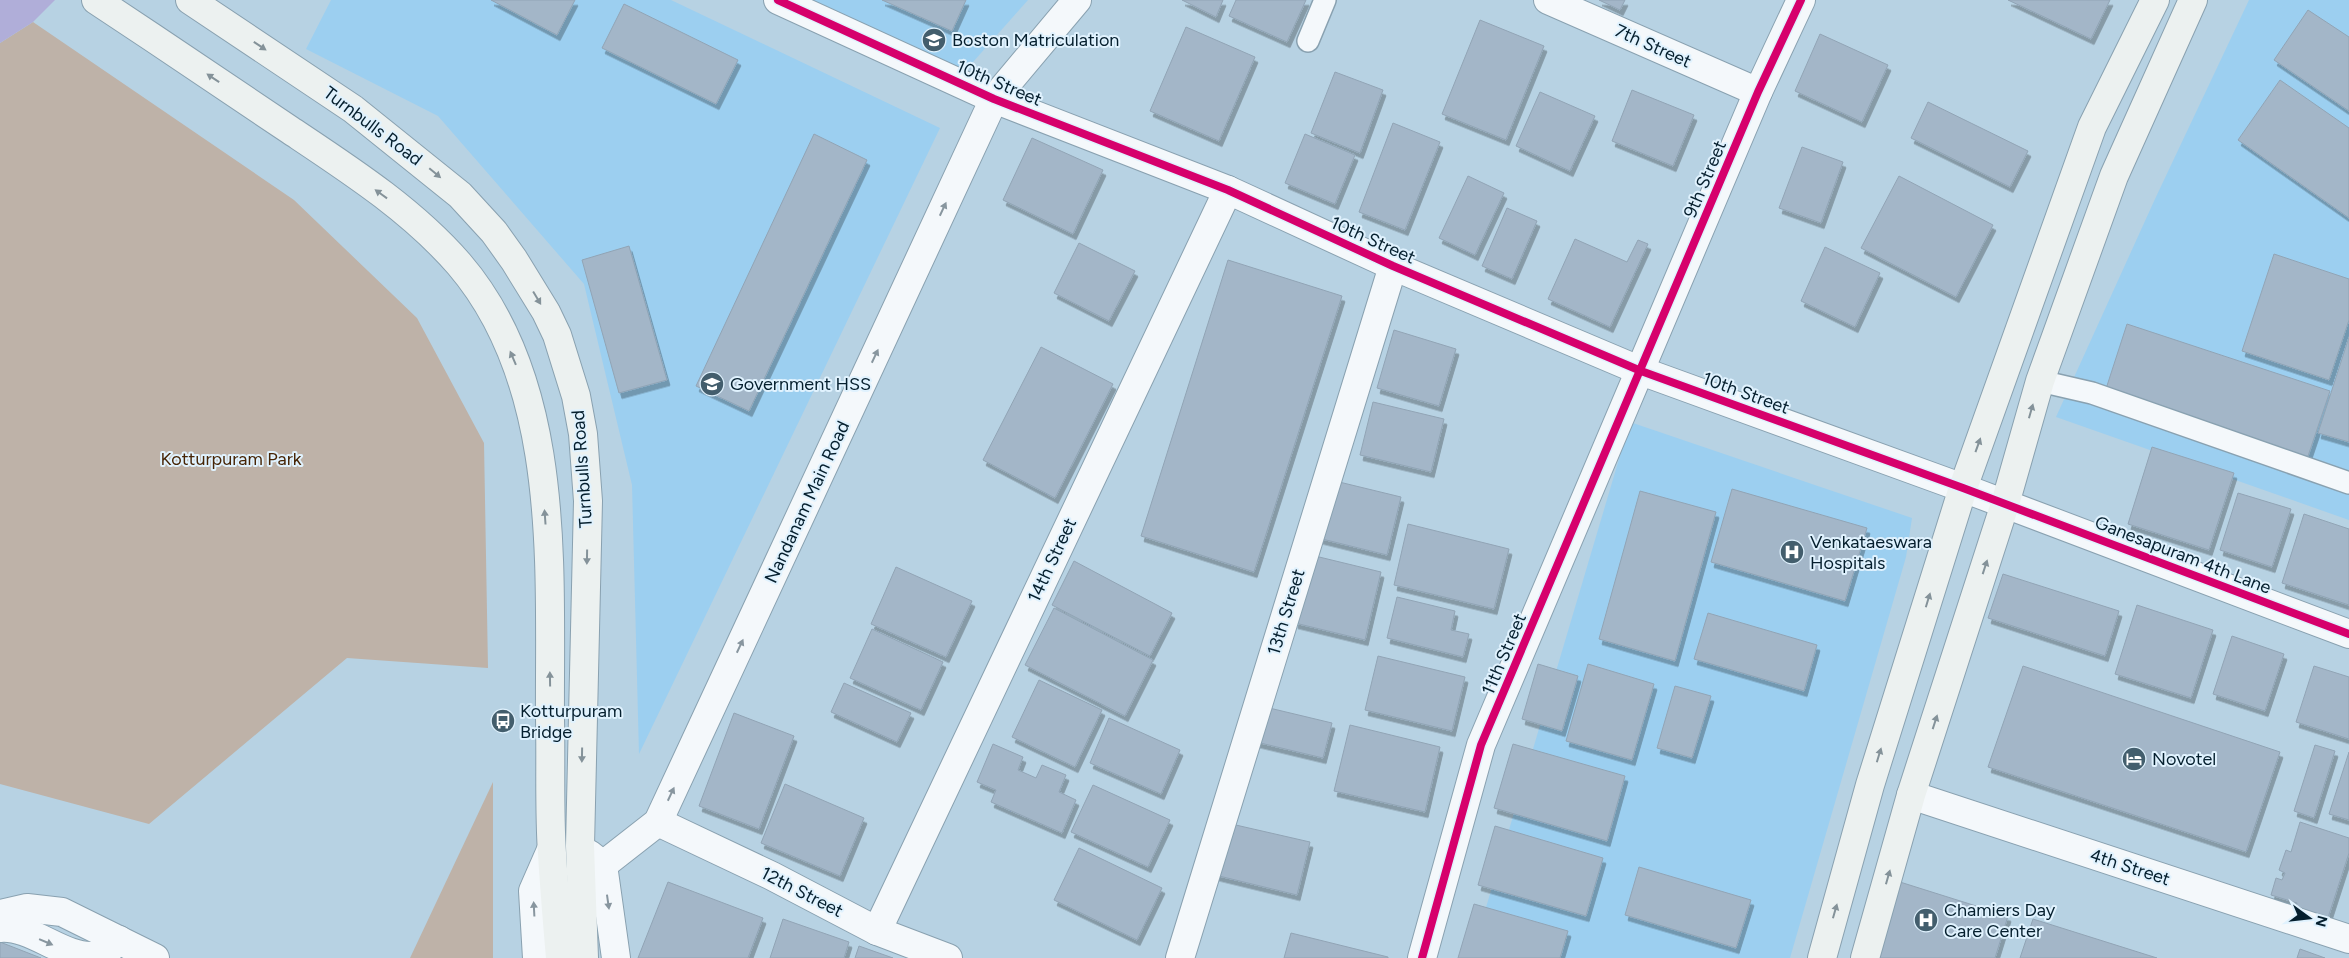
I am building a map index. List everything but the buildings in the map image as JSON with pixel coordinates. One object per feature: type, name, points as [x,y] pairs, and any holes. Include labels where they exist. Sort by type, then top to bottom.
[{"type":"main road","points":[[96,0],[377,191],[424,228],[476,285],[499,326],[516,364],[537,434],[549,561],[551,850],[560,958]]},
{"type":"main road","name":"Turnbulls Road","points":[[190,0],[353,109],[460,195],[494,232],[514,260],[546,312],[557,335],[576,396],[583,434],[588,501],[580,846],[584,958]]},
{"type":"main road","points":[[1822,958],[1870,784],[1963,488],[2092,127],[2155,0]]},
{"type":"main road","points":[[1865,958],[1911,795],[2005,504],[2040,381],[2114,176],[2193,0]]},
{"type":"street","name":"10th Street","points":[[778,0],[994,99],[1228,190],[1392,266],[1641,371],[2005,504]]},
{"type":"street","name":"Nandanam Main Road","points":[[603,865],[658,822],[994,99],[1078,0]]},
{"type":"street","name":"7th Street","points":[[1548,0],[1758,92]]},
{"type":"street","name":"9th Street","points":[[1641,371],[1758,92],[1801,0]]},
{"type":"street","name":"14th Street","points":[[876,931],[1228,190]]},
{"type":"street","name":"13th Street","points":[[1180,958],[1392,266]]},
{"type":"street","name":"11th Street","points":[[1422,958],[1481,745],[1641,371]]},
{"type":"street","name":"Ganesapuram 4th Lane","points":[[2005,504],[2349,634]]},
{"type":"street","name":"4th Street","points":[[1911,795],[2349,940]]},
{"type":"street","name":"12th Street","points":[[658,822],[772,876],[876,931],[948,958]]},
{"type":"street","points":[[580,846],[603,865],[616,958]]},
{"type":"street","points":[[537,958],[534,891],[551,850]]},
{"type":"street","points":[[0,914],[27,908],[62,912],[155,958]]},
{"type":"street","points":[[0,928],[25,932],[80,956],[96,957],[120,940]]},
{"type":"lane","points":[[1308,41],[1325,0]]},
{"type":"lane","points":[[2040,381],[2092,393],[2349,483]]},
{"type":"shaded area","points":[[0,0],[55,0],[33,22],[0,43]]},
{"type":"shaded area","name":"Government HSS","points":[[331,0],[671,0],[940,128],[639,754],[632,485],[584,284],[438,116],[306,49]]},
{"type":"shaded area","name":"Boston Matriculation","points":[[794,0],[1028,0],[958,79]]},
{"type":"shaded area","points":[[2249,0],[2349,0],[2349,520],[2056,417],[2155,199]]},
{"type":"shaded area","points":[[1630,422],[1912,518],[1906,557],[1790,958],[1471,958]]},
{"type":"green space","name":"Kotturpuram Park","points":[[33,22],[294,200],[417,318],[484,443],[488,668],[347,658],[149,824],[0,784],[0,43]]},
{"type":"green space","points":[[493,782],[493,958],[410,958]]},
{"type":"cycle path","points":[[778,0],[994,99],[1228,190],[1393,266],[1641,371],[1963,488],[2349,634]]},
{"type":"cycle path","points":[[1422,958],[1481,745],[1758,92],[1801,0]]},
{"type":"place","name":"Boston Matriculation","points":[[934,40]]},
{"type":"place","name":"Government HSS","points":[[712,384]]},
{"type":"place","name":"Venkataeswara Hospitals","points":[[1792,552]]},
{"type":"place","name":"Kotturpuram Bridge","points":[[503,721]]},
{"type":"place","name":"Novotel","points":[[2134,759]]},
{"type":"place","name":"Chamiers Day Care Center","points":[[1926,920]]}]
